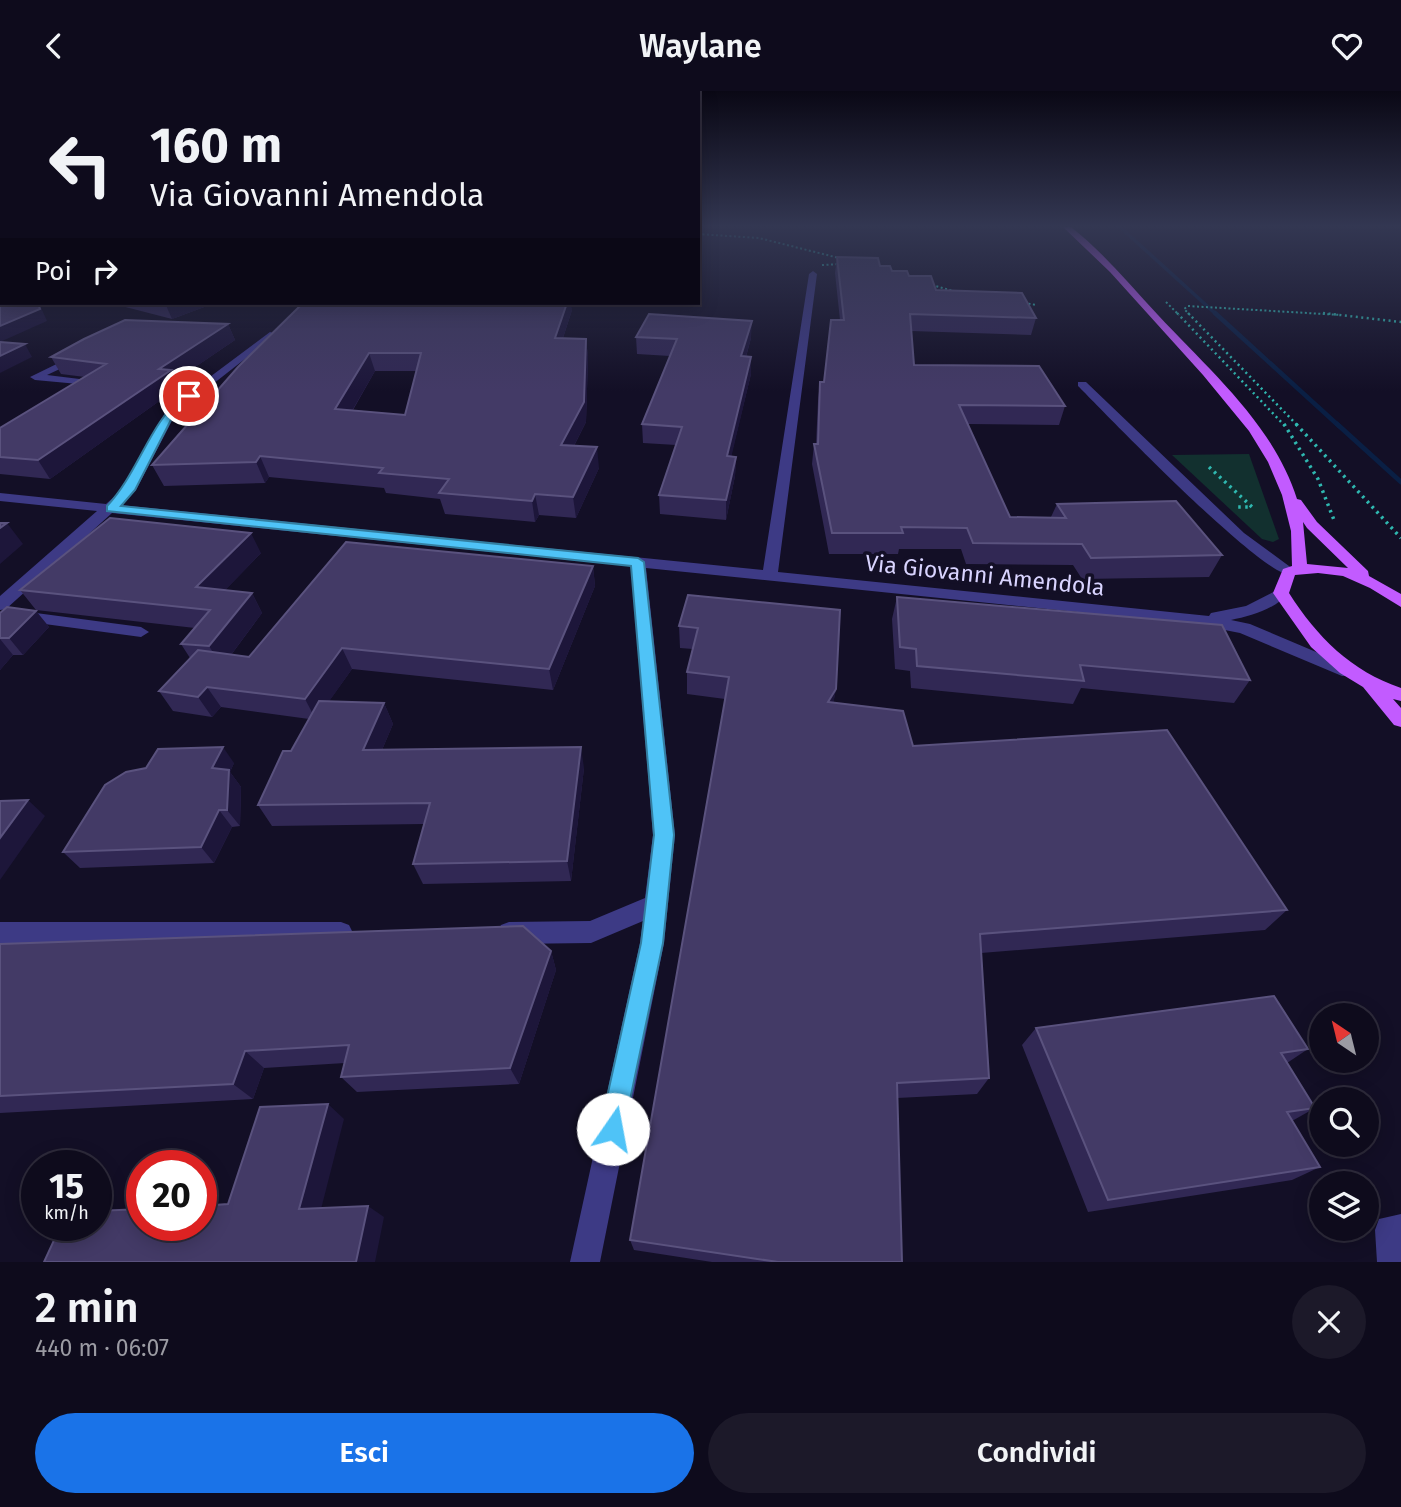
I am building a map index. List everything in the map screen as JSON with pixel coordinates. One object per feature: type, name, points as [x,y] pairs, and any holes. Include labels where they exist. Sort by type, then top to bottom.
[{"type":"main road","points":[[1122,282],[1226,393],[1266,446],[1290,495],[1312,525],[1372,583]]},
{"type":"main road","points":[[1290,495],[1301,549],[1294,570],[1281,593],[1297,621],[1317,645],[1348,672],[1372,687],[1401,695]]},
{"type":"main road","points":[[1294,570],[1320,567],[1344,571],[1372,583],[1401,602]]},
{"type":"main road","points":[[1372,687],[1401,720]]},
{"type":"street","points":[[770,576],[812,282]]},
{"type":"street","points":[[0,605],[111,509],[129,490],[171,411],[270,335]]},
{"type":"street","points":[[76,395],[98,383],[35,377],[83,353]]},
{"type":"street","points":[[1082,384],[1239,535],[1294,570]]},
{"type":"street","name":"Via Giovanni Amendola","points":[[0,497],[1194,619],[1244,628],[1348,672]]},
{"type":"street","points":[[585,1262],[652,943],[664,835],[638,562]]},
{"type":"street","name":"Via Giovanni Amendola","points":[[1194,619],[1238,615],[1262,607],[1281,593]]},
{"type":"street","points":[[0,613],[141,632]]},
{"type":"street","points":[[482,933],[591,932],[656,904]]},
{"type":"street","points":[[0,933],[359,933]]},
{"type":"street","points":[[1392,1262],[1390,1230],[1401,1229]]},
{"type":"path","points":[[932,285],[966,295]]},
{"type":"path","points":[[1014,302],[1037,305]]},
{"type":"path","points":[[1401,322],[1344,314],[1232,307],[1184,309],[1267,392],[1401,538]]},
{"type":"path","points":[[1209,467],[1252,507],[1210,507]]},
{"type":"green space","points":[[1249,454],[1279,539],[1273,542],[1262,539],[1172,455]]},
{"type":"building","points":[[840,282],[933,282],[936,290],[1022,293],[1036,318],[910,314],[914,365],[1039,366],[1065,406],[959,405],[1010,517],[1066,518],[1057,504],[1176,501],[1222,555],[1091,558],[1082,544],[973,543],[967,528],[901,527],[903,533],[832,533],[814,444],[818,444],[820,382],[824,382],[831,320],[844,320]]},
{"type":"building","points":[[39,305],[40,309],[0,326],[0,306]]},
{"type":"building","points":[[301,305],[566,305],[555,338],[586,339],[584,402],[561,445],[597,447],[573,497],[535,494],[532,501],[439,493],[449,479],[379,473],[383,468],[260,456],[256,462],[152,465],[238,367]],"holes":[[[369,353],[421,353],[405,415],[335,409]]]},
{"type":"building","points":[[649,314],[752,321],[741,356],[751,357],[727,456],[736,457],[726,500],[659,495],[682,427],[642,424],[677,339],[636,337]]},
{"type":"building","points":[[125,320],[228,324],[159,369],[171,370],[38,460],[0,457],[0,428],[106,364],[51,357]]},
{"type":"building","points":[[0,342],[25,344],[0,356]]},
{"type":"building","points":[[110,518],[251,533],[196,587],[252,593],[209,646],[181,644],[210,610],[20,590]]},
{"type":"building","points":[[346,542],[593,566],[549,669],[342,648],[305,699],[207,687],[198,697],[159,691],[198,650],[249,657]]},
{"type":"building","points":[[688,595],[840,610],[836,689],[828,702],[903,711],[913,746],[1167,730],[1287,910],[980,934],[989,1078],[897,1083],[902,1262],[778,1262],[630,1240],[729,677],[687,672],[698,628],[679,626]]},
{"type":"building","points":[[897,597],[1222,625],[1250,680],[1080,665],[1084,681],[917,666],[916,649],[900,647]]},
{"type":"building","points":[[7,607],[36,611],[9,638],[0,638],[0,613]]},
{"type":"building","points":[[319,701],[384,703],[363,750],[581,747],[567,861],[413,864],[430,803],[258,805],[283,751],[291,751]]},
{"type":"building","points":[[223,747],[212,768],[229,770],[227,810],[219,810],[201,847],[63,852],[105,785],[126,772],[146,768],[158,749]]},
{"type":"building","points":[[28,800],[0,838],[0,801]]},
{"type":"building","points":[[523,926],[551,951],[510,1068],[341,1077],[349,1045],[245,1051],[233,1084],[0,1096],[0,944]]},
{"type":"building","points":[[1274,996],[1308,1049],[1281,1053],[1309,1098],[1309,1109],[1287,1112],[1309,1149],[1309,1157],[1314,1157],[1320,1167],[1108,1200],[1036,1028]]},
{"type":"building","points":[[328,1104],[299,1209],[368,1206],[356,1262],[44,1262],[54,1241],[112,1241],[112,1210],[126,1210],[126,1241],[217,1241],[217,1205],[228,1204],[260,1107]]},
{"type":"waterway","points":[[1180,282],[1217,315]]},
{"type":"waterway","points":[[1215,313],[1339,426]]},
{"type":"waterway","points":[[1337,424],[1401,482]]},
{"type":"route","points":[[189,396],[171,411],[129,490],[111,509],[638,562],[664,835],[652,943],[613,1129]]}]
